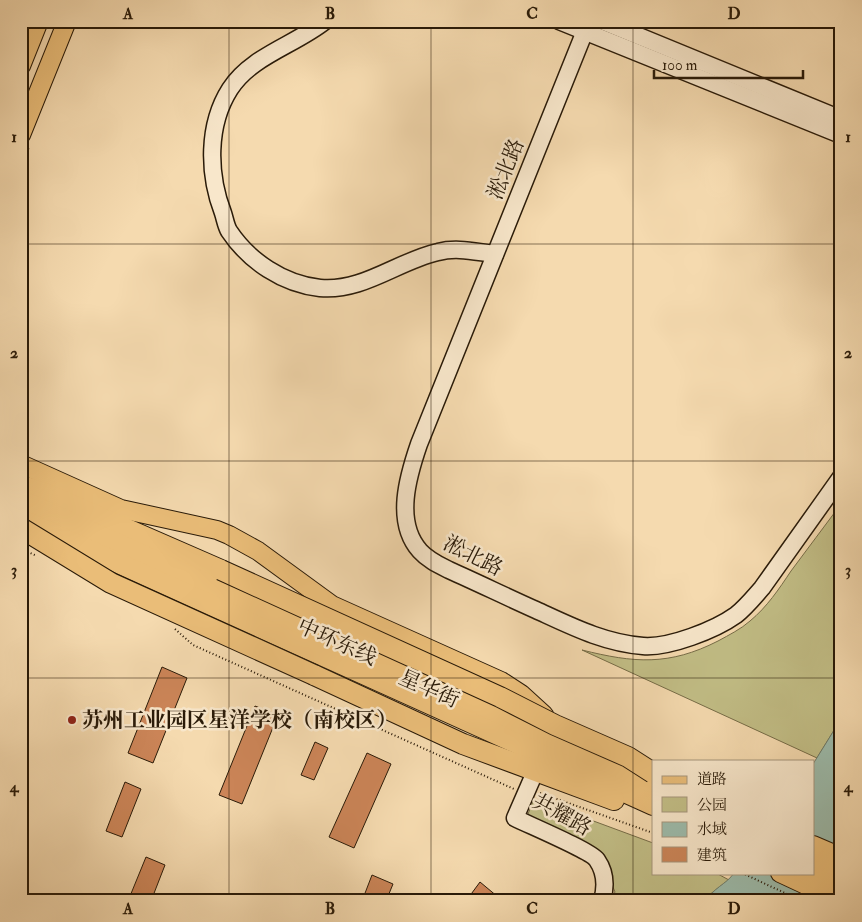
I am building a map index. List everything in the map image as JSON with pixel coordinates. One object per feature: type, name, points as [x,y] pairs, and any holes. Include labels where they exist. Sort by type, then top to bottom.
[{"type":"highway","points":[[21,485],[49,495],[221,570],[500,697],[555,725],[628,757],[652,772]]},
{"type":"highway","name":"中环东线","points":[[21,500],[652,785]]},
{"type":"highway","name":"中环东线","points":[[21,519],[648,809]]},
{"type":"highway","points":[[21,529],[111,583],[463,744],[536,767],[648,809]]},
{"type":"highway","points":[[814,858],[841,870]]},
{"type":"highway","points":[[806,874],[841,890]]},
{"type":"main road","points":[[21,66],[39,21]]},
{"type":"main road","points":[[21,136],[67,21]]},
{"type":"main road","points":[[21,464],[121,509],[217,530],[242,542],[258,551],[332,605],[512,687],[563,732]]},
{"type":"main road","name":"星华街","points":[[21,490],[652,773]]},
{"type":"main road","name":"星华街","points":[[21,529],[536,767]]},
{"type":"main road","points":[[814,845],[841,857]]},
{"type":"main road","points":[[782,874],[840,901]]},
{"type":"street","points":[[325,21],[299,40],[256,63],[241,75],[230,88],[222,105],[212,137],[213,175],[219,203],[229,230],[252,258],[279,276],[306,286],[320,288],[351,286],[369,280],[419,257],[439,251],[458,249],[495,254]]},
{"type":"street","points":[[559,21],[586,26],[841,135]]},
{"type":"street","points":[[602,21],[841,120]]},
{"type":"street","name":"淞北路","points":[[586,26],[409,473],[406,492],[407,524],[412,537],[420,551],[435,563],[584,632],[610,641],[645,646],[673,642],[695,635],[736,614],[752,600],[841,477]]},
{"type":"street","name":"共耀路","points":[[536,767],[515,818],[596,858],[603,873],[605,886],[602,901]]},
{"type":"path","points":[[744,874],[802,901]]},
{"type":"green space","points":[[841,504],[841,719],[817,758],[582,650],[618,658],[651,660],[683,655],[731,634],[756,616],[767,604]]},
{"type":"green space","points":[[534,799],[652,843],[652,874],[718,874],[729,880],[709,895],[707,901],[610,901],[615,892],[601,857],[526,819]]},
{"type":"water","points":[[841,719],[841,901],[707,901],[712,893],[733,874],[814,874],[814,762]]},
{"type":"building","points":[[162,667],[187,678],[153,763],[128,753]]},
{"type":"building","points":[[255,706],[278,715],[242,804],[219,795]]},
{"type":"building","points":[[315,742],[328,748],[314,780],[301,775]]},
{"type":"building","points":[[367,753],[391,764],[354,848],[329,837]]},
{"type":"building","points":[[125,782],[141,789],[122,837],[106,831]]},
{"type":"building","points":[[146,857],[165,865],[151,901],[128,901]]},
{"type":"building","points":[[372,875],[393,884],[386,901],[362,901]]},
{"type":"building","points":[[480,882],[498,897],[495,901],[466,901]]},
{"type":"place","name":"苏州工业园区星洋学校（南校区）","points":[[72,720]]}]
